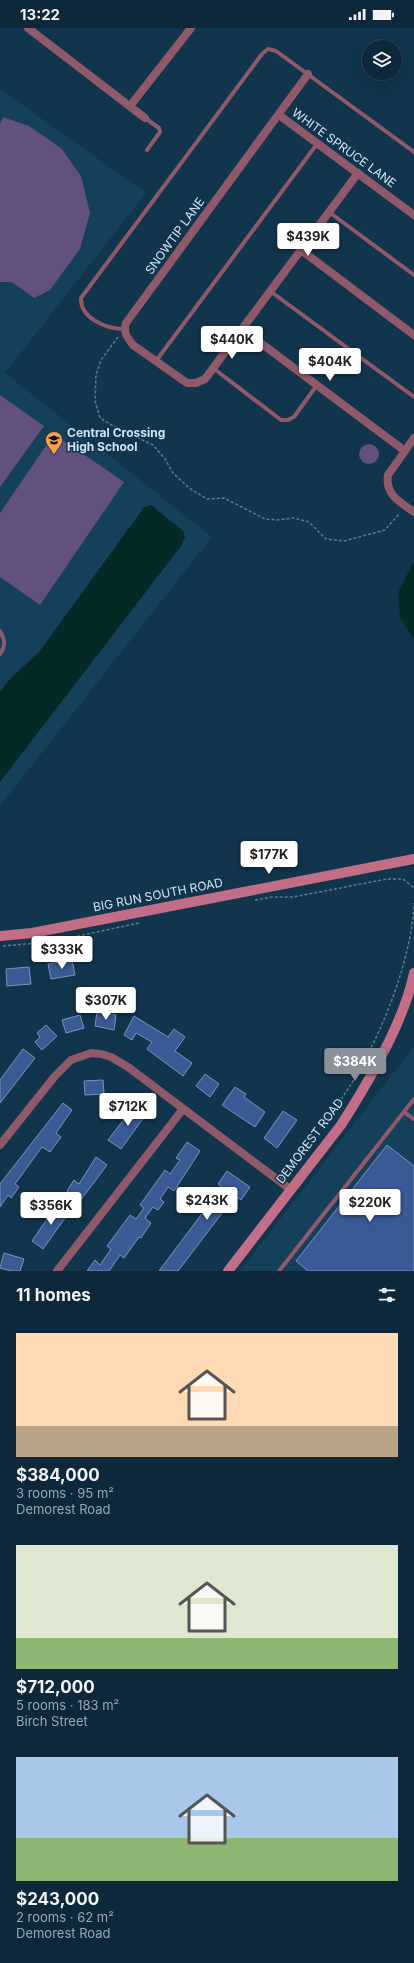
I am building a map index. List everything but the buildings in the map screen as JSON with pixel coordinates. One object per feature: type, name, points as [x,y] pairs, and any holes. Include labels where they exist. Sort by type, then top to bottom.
[{"type":"street","points":[[28,28],[145,118]]},
{"type":"street","points":[[130,106],[191,28]]},
{"type":"street","name":"SNOWTIP LANE","points":[[124,329],[126,323],[308,74]]},
{"type":"street","name":"WHITE SPRUCE LANE","points":[[279,115],[414,215]]},
{"type":"street","points":[[124,329],[133,345],[187,383],[196,383],[205,379],[358,173]]},
{"type":"street","points":[[301,250],[414,335]]},
{"type":"street","points":[[242,329],[405,451]]},
{"type":"street","points":[[414,438],[388,475],[387,482],[388,490],[394,497],[414,512]]},
{"type":"street","name":"BIG RUN SOUTH ROAD","points":[[0,936],[32,933],[414,858]]},
{"type":"street","name":"DEMOREST ROAD","points":[[228,1271],[340,1125],[366,1084],[394,1032],[414,978]]},
{"type":"street","points":[[0,1145],[63,1067],[71,1060],[91,1053],[111,1057],[117,1060],[290,1189]]},
{"type":"street","points":[[58,1271],[183,1109]]},
{"type":"lane","points":[[124,329],[113,329],[94,320],[85,312],[81,304],[81,298],[262,54],[268,49],[276,51],[414,152]]},
{"type":"lane","points":[[145,118],[159,128],[160,132],[147,150]]},
{"type":"lane","points":[[156,361],[317,144]]},
{"type":"lane","points":[[329,212],[414,274]]},
{"type":"lane","points":[[270,291],[414,397]]},
{"type":"lane","points":[[213,368],[281,420],[288,420],[294,417],[317,385]]},
{"type":"lane","points":[[0,631],[5,639],[5,647],[0,654]]},
{"type":"lane","points":[[279,1271],[414,1099]]},
{"type":"lane","points":[[404,1112],[414,1119]]},
{"type":"path","points":[[124,329],[101,360],[96,375],[95,400],[100,418],[152,445],[166,459],[173,473],[189,488],[207,499],[224,498],[265,519],[277,520],[294,518],[308,522],[326,539],[344,541],[384,530],[396,520],[405,506]]},
{"type":"path","points":[[250,901],[272,897],[293,897],[386,879],[403,879],[414,888]]},
{"type":"path","points":[[323,1123],[328,1120],[362,1065],[381,1026],[401,973],[414,902]]},
{"type":"path","points":[[0,946],[22,946],[50,942],[146,921]]},
{"type":"shaded area","name":"Central Crossing High School","points":[[0,89],[146,193],[5,373],[212,537],[0,806]]},
{"type":"shaded area","points":[[3,117],[29,126],[61,148],[81,176],[90,213],[80,249],[50,290],[34,298],[12,282],[0,282],[0,124]]},
{"type":"shaded area","points":[[0,395],[44,426],[0,487]]},
{"type":"shaded area","points":[[54,434],[124,482],[40,605],[0,577],[0,513]]},
{"type":"shaded area","points":[[369,444],[376,447],[379,454],[376,461],[369,464],[362,461],[359,454],[362,447]]},
{"type":"shaded area","points":[[151,505],[183,531],[185,537],[181,546],[0,782],[0,692],[10,679],[39,652],[144,507]]},
{"type":"shaded area","points":[[414,561],[414,640],[400,617],[398,593]]},
{"type":"shaded area","points":[[414,1046],[414,1271],[240,1271]]},
{"type":"place","name":"Central Crossing High School","points":[[54,455]]}]
